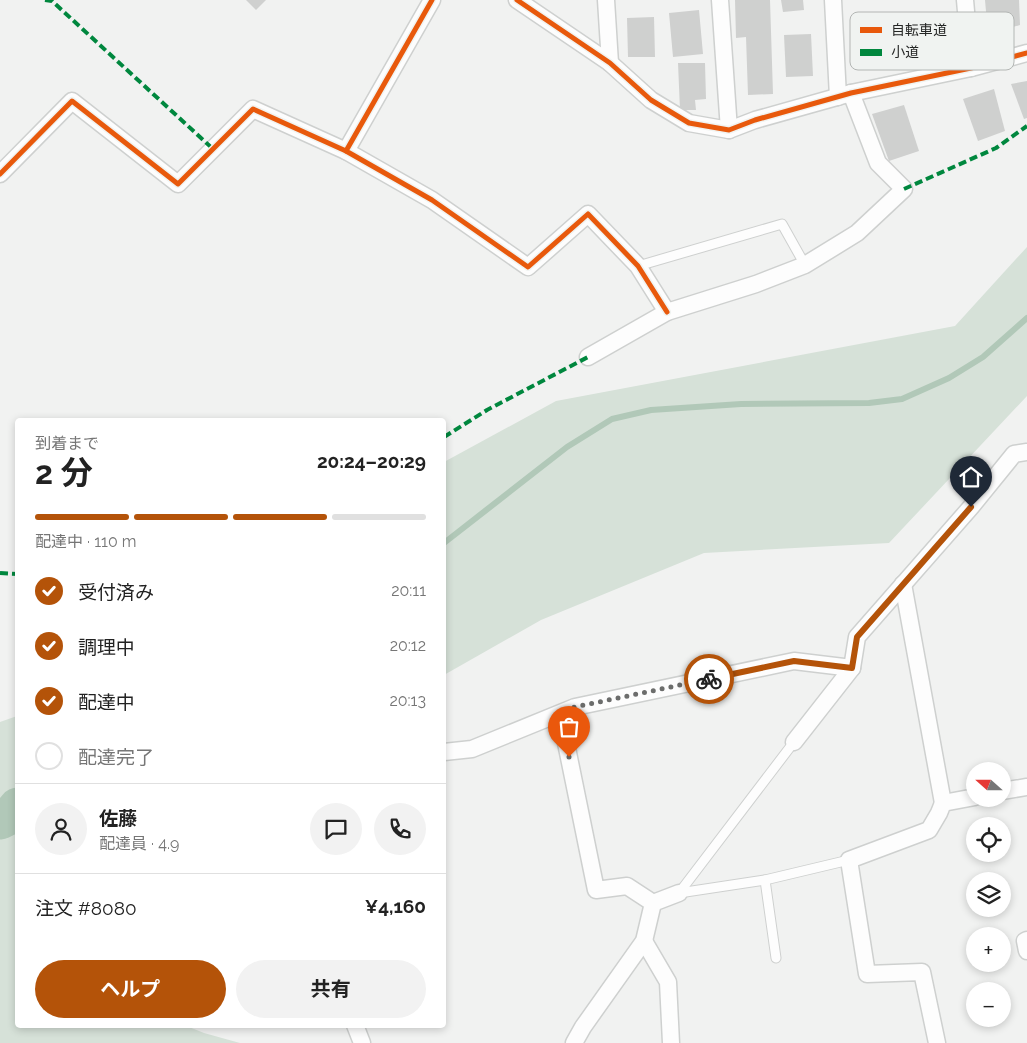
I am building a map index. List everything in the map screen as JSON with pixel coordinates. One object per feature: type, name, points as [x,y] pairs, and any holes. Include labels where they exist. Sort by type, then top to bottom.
[{"type":"street","points":[[346,151],[432,0]]},
{"type":"street","points":[[517,0],[610,63],[651,100],[689,123],[729,130],[755,120],[844,95],[962,70]]},
{"type":"street","points":[[606,0],[610,63]]},
{"type":"street","points":[[720,0],[729,130]]},
{"type":"street","points":[[588,357],[667,312],[756,284],[805,265],[857,233],[904,188],[878,163],[844,95],[833,0]]},
{"type":"street","points":[[1014,56],[1027,53]]},
{"type":"street","points":[[0,174],[72,101],[178,184],[253,109],[346,151],[432,200],[528,267],[588,214],[638,266],[667,312]]},
{"type":"street","points":[[794,742],[852,668],[857,637],[971,507],[1014,454],[1027,452]]},
{"type":"street","points":[[903,584],[943,803],[940,814],[928,830],[849,860],[867,974],[922,972],[937,1043]]},
{"type":"street","points":[[446,752],[472,749],[575,707],[794,661],[852,668]]},
{"type":"street","points":[[557,714],[565,738],[596,890],[627,886],[653,903]]},
{"type":"street","points":[[1011,790],[1027,787]]},
{"type":"street","points":[[943,803],[966,799]]},
{"type":"street","points":[[653,903],[679,893]]},
{"type":"street","points":[[574,1043],[583,1027],[644,941],[653,903]]},
{"type":"street","points":[[1027,940],[1025,941],[1027,951]]},
{"type":"street","points":[[644,941],[668,982],[670,1043]]},
{"type":"street","points":[[356,1028],[362,1043]]},
{"type":"lane","points":[[638,266],[782,224],[805,265]]},
{"type":"lane","points":[[679,893],[794,742]]},
{"type":"lane","points":[[679,893],[765,880],[849,860]]},
{"type":"lane","points":[[765,880],[776,958]]},
{"type":"shaded area","points":[[1027,247],[1027,396],[889,543],[704,553],[541,620],[446,674],[446,461],[556,401],[955,326]]},
{"type":"shaded area","points":[[15,717],[15,1028],[192,1028],[240,1043],[0,1043],[0,722]]},
{"type":"building","points":[[246,0],[266,0],[256,10]]},
{"type":"building","points":[[735,0],[770,0],[773,94],[748,95],[746,37],[736,38]]},
{"type":"building","points":[[781,0],[803,0],[804,10],[783,12]]},
{"type":"building","points":[[985,0],[1019,0],[1020,25],[1014,27],[1014,12],[986,12]]},
{"type":"building","points":[[699,10],[703,54],[673,57],[669,13]]},
{"type":"building","points":[[654,17],[655,57],[628,57],[627,18]]},
{"type":"building","points":[[811,34],[813,76],[786,77],[784,35]]},
{"type":"building","points":[[678,63],[705,63],[706,99],[695,100],[696,110],[680,110]]},
{"type":"building","points":[[1027,81],[1027,118],[1024,119],[1011,84]]},
{"type":"building","points":[[994,89],[1005,131],[978,141],[963,99]]},
{"type":"building","points":[[904,105],[919,151],[889,161],[872,114]]},
{"type":"waterway","points":[[446,541],[567,447],[612,419],[651,410],[741,404],[869,403],[902,399],[949,378],[983,357],[1027,318]]},
{"type":"waterway","points":[[0,820],[15,810]]},
{"type":"marked path","points":[[45,0],[52,1],[213,149]]},
{"type":"marked path","points":[[904,189],[996,148],[1027,126]]},
{"type":"marked path","points":[[446,436],[487,410],[588,357]]},
{"type":"marked path","points":[[0,573],[15,574]]},
{"type":"cycle path","points":[[432,0],[346,151],[432,200],[528,267],[588,214],[638,266],[667,312]]},
{"type":"cycle path","points":[[517,0],[610,63],[651,100],[689,123],[729,130],[755,120],[851,93],[961,70]]},
{"type":"cycle path","points":[[1014,56],[1027,53]]},
{"type":"cycle path","points":[[0,174],[72,101],[178,184],[253,109],[346,151]]},
{"type":"way so far","points":[[569,757],[557,714],[575,707],[709,679]]},
{"type":"route","points":[[709,679],[794,661],[852,668],[857,637],[971,507]]}]
